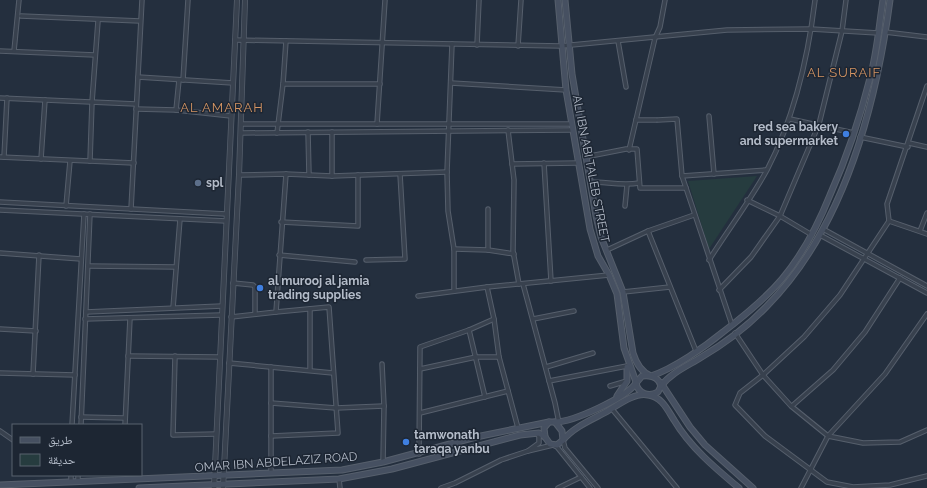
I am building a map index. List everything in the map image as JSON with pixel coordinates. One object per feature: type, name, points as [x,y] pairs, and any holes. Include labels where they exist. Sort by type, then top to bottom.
[{"type":"main road","name":"ALI IBN ABI TALEB STREET","points":[[558,0],[566,90],[577,163],[594,243],[601,262],[609,275],[617,294],[626,358],[636,382]]},
{"type":"main road","name":"ALI IBN ABI TALEB STREET","points":[[565,0],[569,46],[585,157],[601,237],[623,292],[633,353],[638,365],[646,374],[651,376]]},
{"type":"main road","points":[[739,488],[699,452],[682,432],[660,400],[640,392],[636,382],[642,376],[651,376],[696,351],[732,325],[761,301],[782,279],[812,235],[844,164],[871,77],[883,0]]},
{"type":"main road","points":[[536,433],[545,437],[553,445],[561,443],[577,428],[632,398],[658,392],[661,385],[672,375],[718,347],[767,307],[782,289],[813,249],[850,168],[877,78],[890,0]]},
{"type":"main road","points":[[613,400],[622,391],[627,380],[626,358]]},
{"type":"main road","points":[[651,376],[661,385],[686,422],[705,445],[753,488]]},
{"type":"main road","name":"OMAR IBN ABDELAZIZ ROAD","points":[[0,484],[342,470],[419,454],[518,428],[580,417],[613,400],[632,388],[636,382]]},
{"type":"main road","points":[[545,437],[544,428],[555,422],[562,431],[563,440]]},
{"type":"main road","name":"OMAR IBN ABDELAZIZ ROAD","points":[[139,488],[223,486],[339,479],[392,469],[477,445],[520,435],[536,433]]},
{"type":"street","points":[[14,51],[19,0]]},
{"type":"street","points":[[131,209],[142,0]]},
{"type":"street","points":[[184,80],[188,0]]},
{"type":"street","points":[[214,486],[237,0]]},
{"type":"street","points":[[223,486],[231,317],[240,175],[246,0]]},
{"type":"street","points":[[377,124],[385,0]]},
{"type":"street","points":[[477,45],[479,0]]},
{"type":"street","points":[[518,46],[521,0]]},
{"type":"street","points":[[629,150],[655,38],[660,27],[665,0]]},
{"type":"street","points":[[709,260],[766,170],[790,119],[811,29],[815,0]]},
{"type":"street","points":[[719,290],[751,257],[780,216],[818,124],[842,31],[846,0]]},
{"type":"street","points":[[21,16],[98,21],[140,21]]},
{"type":"street","points":[[90,161],[92,102],[98,21]]},
{"type":"street","points":[[235,40],[569,46],[727,30],[811,29],[878,34]]},
{"type":"street","points":[[885,32],[927,37]]},
{"type":"street","points":[[277,133],[283,84],[286,41]]},
{"type":"street","points":[[618,42],[626,87]]},
{"type":"street","points":[[452,44],[447,172],[448,211],[454,249],[454,292]]},
{"type":"street","points":[[0,51],[95,55]]},
{"type":"street","points":[[138,77],[232,83]]},
{"type":"street","points":[[176,110],[178,80]]},
{"type":"street","points":[[451,83],[566,90]]},
{"type":"street","points":[[283,84],[380,84]]},
{"type":"street","points":[[927,86],[909,145],[887,204],[889,221],[863,258],[840,295],[804,337],[763,376],[740,393],[735,405],[765,436],[810,471],[827,482],[853,487],[890,485],[927,476]]},
{"type":"street","points":[[0,98],[136,104]]},
{"type":"street","points":[[7,98],[2,157],[134,163]]},
{"type":"street","points":[[41,159],[45,100]]},
{"type":"street","points":[[136,109],[176,110],[231,116]]},
{"type":"street","points":[[709,116],[714,174]]},
{"type":"street","points":[[636,120],[677,119],[682,176],[732,325]]},
{"type":"street","points":[[790,119],[854,133]]},
{"type":"street","points":[[242,124],[571,124]]},
{"type":"street","points":[[508,130],[514,180],[514,254],[521,284],[533,319],[550,381],[555,422]]},
{"type":"street","points":[[241,133],[572,130]]},
{"type":"street","points":[[308,132],[309,175]]},
{"type":"street","points":[[332,132],[332,176]]},
{"type":"street","points":[[860,137],[927,147]]},
{"type":"street","points":[[585,157],[626,149],[637,149],[640,188],[686,188]]},
{"type":"street","points":[[66,206],[70,161]]},
{"type":"street","points":[[544,163],[551,281]]},
{"type":"street","points":[[512,164],[577,163]]},
{"type":"street","points":[[682,176],[766,170]]},
{"type":"street","points":[[240,175],[286,174],[332,176],[447,172]]},
{"type":"street","points":[[276,312],[281,222],[286,174]]},
{"type":"street","points":[[366,260],[405,259],[400,174]]},
{"type":"street","points":[[281,222],[358,226],[358,175]]},
{"type":"street","points":[[590,182],[606,182],[627,185],[639,183]]},
{"type":"street","points":[[625,206],[627,185]]},
{"type":"street","points":[[747,200],[780,216],[812,235]]},
{"type":"street","points":[[0,202],[226,214]]},
{"type":"street","points":[[488,209],[488,250]]},
{"type":"street","points":[[0,210],[226,221]]},
{"type":"street","points":[[920,231],[927,213]]},
{"type":"street","points":[[72,424],[84,214]]},
{"type":"street","points":[[80,424],[90,214]]},
{"type":"street","points":[[607,250],[648,231],[694,215]]},
{"type":"street","points":[[173,308],[180,219]]},
{"type":"street","points":[[889,221],[927,234]]},
{"type":"street","points":[[823,229],[927,286]]},
{"type":"street","points":[[648,231],[696,351]]},
{"type":"street","points":[[820,234],[927,293]]},
{"type":"street","points":[[454,249],[488,250],[514,254]]},
{"type":"street","points":[[0,253],[81,259]]},
{"type":"street","points":[[33,374],[39,255]]},
{"type":"street","points":[[279,255],[355,262]]},
{"type":"street","points":[[88,266],[176,267]]},
{"type":"street","points":[[418,296],[487,287],[609,275]]},
{"type":"street","points":[[792,406],[833,370],[861,338],[900,278]]},
{"type":"street","points":[[233,283],[253,285],[255,287],[255,314]]},
{"type":"street","points":[[487,287],[494,319],[498,357],[518,428]]},
{"type":"street","points":[[623,292],[670,287]]},
{"type":"street","points":[[86,312],[222,306]]},
{"type":"street","points":[[231,317],[329,307],[338,433],[271,436]]},
{"type":"street","points":[[310,309],[310,370]]},
{"type":"street","points":[[533,319],[574,311]]},
{"type":"street","points":[[801,488],[828,436],[885,374],[927,314]]},
{"type":"street","points":[[85,319],[222,315]]},
{"type":"street","points":[[125,424],[130,318]]},
{"type":"street","points":[[419,454],[420,347],[469,330],[494,319]]},
{"type":"street","points":[[0,329],[36,331]]},
{"type":"street","points":[[469,330],[485,397]]},
{"type":"street","points":[[735,333],[763,376],[792,406],[828,436],[863,443],[900,442],[927,430]]},
{"type":"street","points":[[546,367],[593,353]]},
{"type":"street","points":[[128,356],[219,357]]},
{"type":"street","points":[[175,356],[173,435],[216,434]]},
{"type":"street","points":[[420,369],[476,357],[498,357]]},
{"type":"street","points":[[229,363],[333,372]]},
{"type":"street","points":[[382,364],[384,406],[383,462]]},
{"type":"street","points":[[270,473],[271,366]]},
{"type":"street","points":[[550,381],[627,366]]},
{"type":"street","points":[[0,373],[75,375]]},
{"type":"street","points":[[610,386],[627,380]]},
{"type":"street","points":[[420,413],[508,391]]},
{"type":"street","points":[[271,403],[336,408],[384,406]]},
{"type":"street","points":[[612,409],[677,488]]},
{"type":"street","points":[[81,417],[125,418]]},
{"type":"street","points":[[0,431],[12,439]]},
{"type":"street","points":[[528,451],[539,443],[539,436],[536,433]]},
{"type":"street","points":[[563,440],[564,448],[598,488]]},
{"type":"street","points":[[441,488],[450,486],[501,460],[553,445],[559,449],[590,488]]},
{"type":"street","points":[[70,481],[71,476]]},
{"type":"street","points":[[78,476],[78,481]]},
{"type":"street","points":[[558,488],[581,477]]},
{"type":"street","points":[[339,479],[340,488]]},
{"type":"green space","points":[[757,176],[709,249],[688,181]]},
{"type":"place","name":"red sea bakery and supermarket","points":[[846,134]]},
{"type":"place","name":"spl","points":[[198,183]]},
{"type":"place","name":"al murooj al jamia trading supplies","points":[[260,288]]},
{"type":"place","name":"tamwonath taraqa yanbu","points":[[406,442]]},
{"type":"district","name":"AL SURAIF","points":[[844,72]]},
{"type":"district","name":"AL AMARAH","points":[[222,107]]}]
